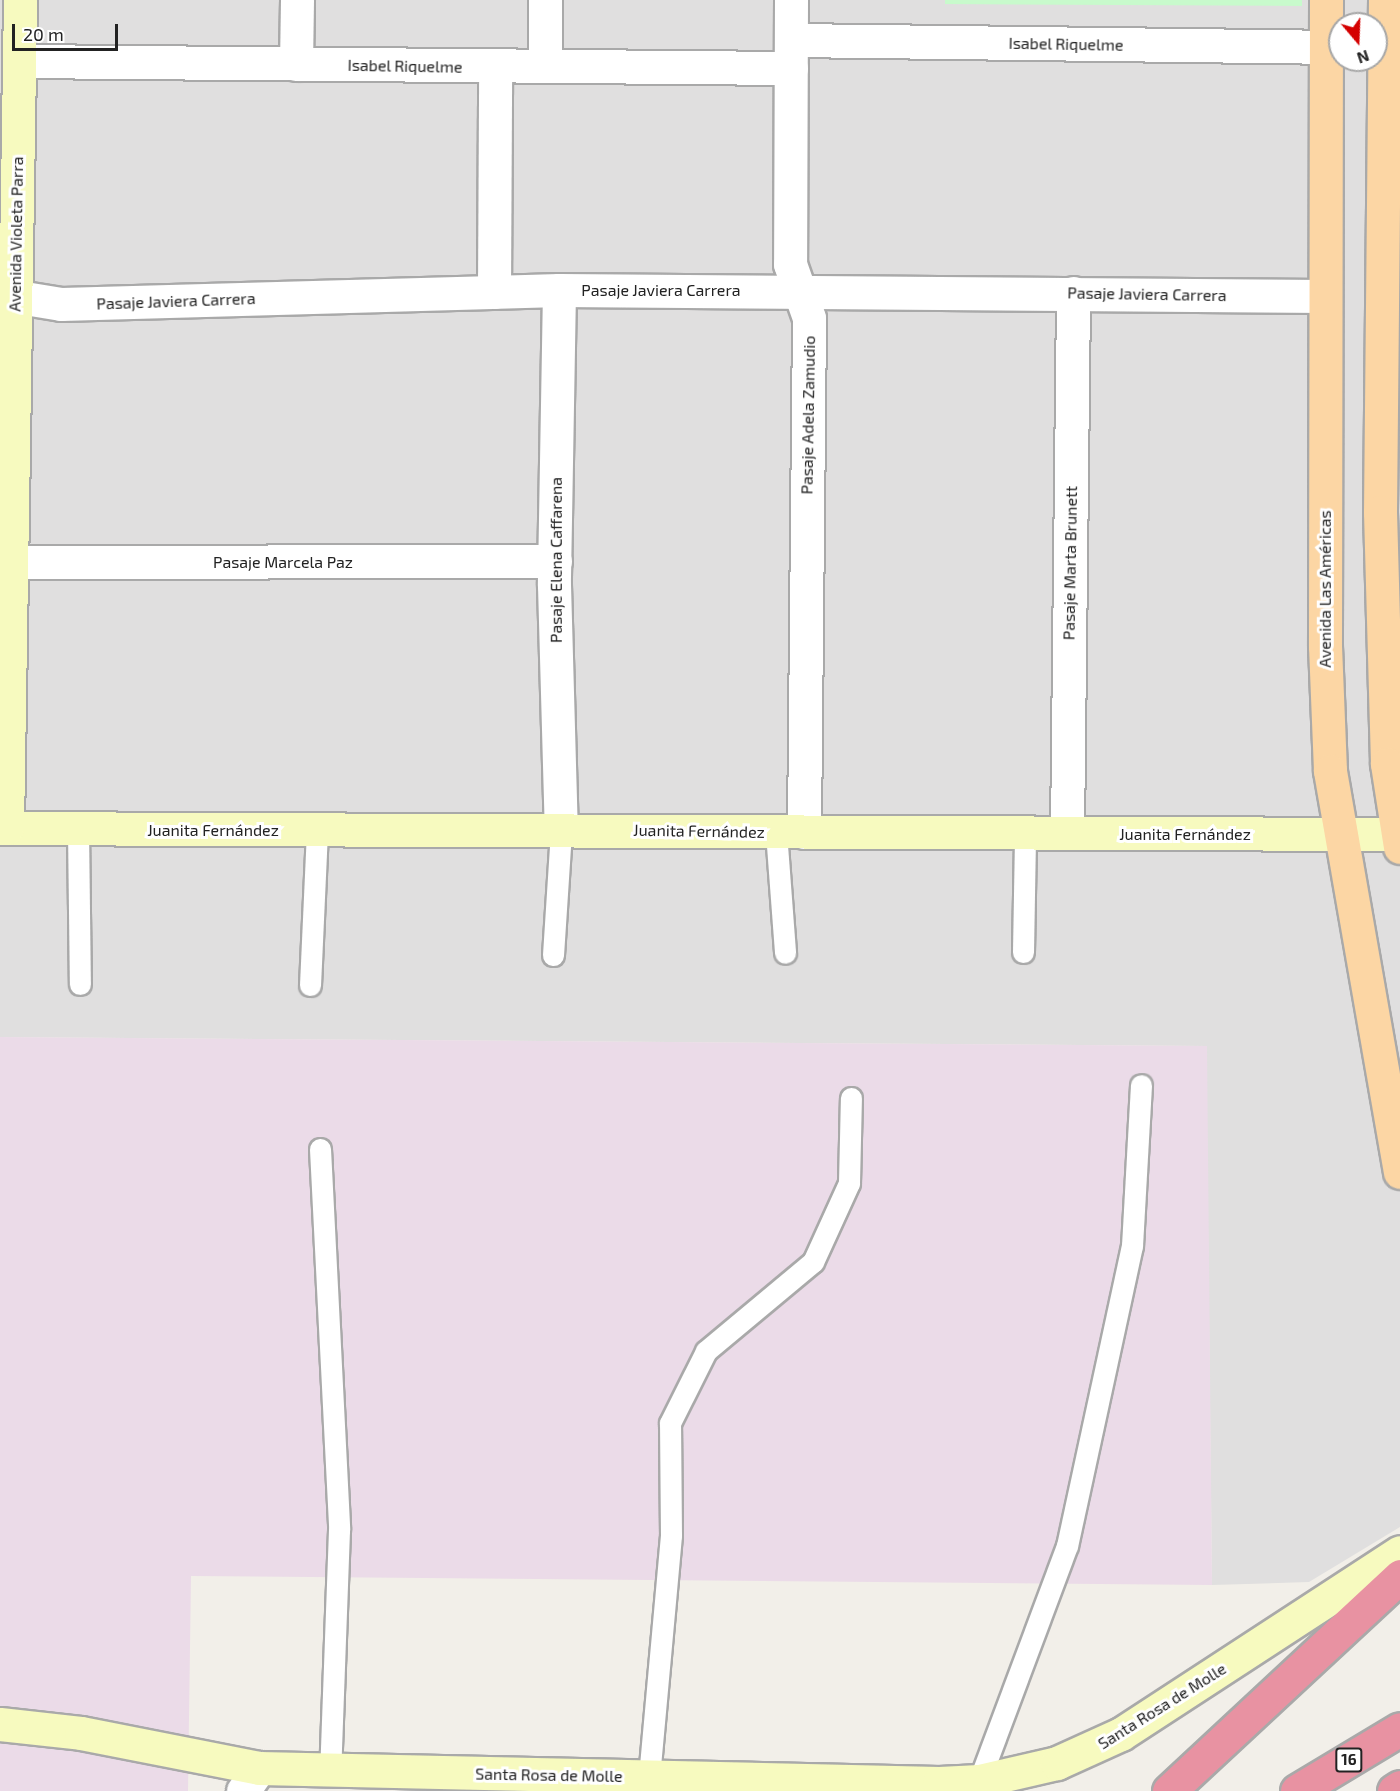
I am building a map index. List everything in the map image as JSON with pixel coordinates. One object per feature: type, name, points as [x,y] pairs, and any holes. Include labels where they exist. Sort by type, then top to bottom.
[{"type":"highway","points":[[1169,1791],[1400,1576]]},
{"type":"highway","name":"16","points":[[1298,1791],[1400,1728]]},
{"type":"highway","points":[[1394,1791],[1400,1787]]},
{"type":"main road","name":"Avenida Las Américas","points":[[1332,72],[1324,296],[1327,726],[1341,834],[1400,1172]]},
{"type":"main road","points":[[1381,72],[1391,269],[1390,512],[1394,764],[1399,841]]},
{"type":"street","name":"Avenida Violeta Parra","points":[[3,828],[11,562],[8,295],[13,48],[20,0]]},
{"type":"street","points":[[296,64],[297,0]]},
{"type":"street","points":[[545,0],[545,66]]},
{"type":"street","name":"Pasaje Adela Zamudio","points":[[790,832],[808,318],[790,264],[792,0]]},
{"type":"street","name":"Isabel Riquelme","points":[[13,48],[296,64],[495,68],[791,54],[1328,47]]},
{"type":"street","points":[[494,292],[495,68]]},
{"type":"street","name":"Pasaje Javiera Carrera","points":[[8,295],[61,304],[559,290],[799,290],[1324,296]]},
{"type":"street","name":"Pasaje Elena Caffarena","points":[[559,290],[555,561],[561,830]]},
{"type":"street","name":"Pasaje Marta Brunett","points":[[1067,833],[1073,293]]},
{"type":"street","name":"Pasaje Marcela Paz","points":[[11,562],[555,561]]},
{"type":"street","name":"Juanita Fernández","points":[[3,828],[1341,834],[1399,841]]},
{"type":"street","name":"Santa Rosa de Molle","points":[[0,1724],[81,1733],[251,1780],[330,1770],[649,1777],[735,1785],[850,1786],[979,1781],[1057,1762],[1121,1734],[1400,1552]]},
{"type":"lane","points":[[78,829],[80,984]]},
{"type":"lane","points":[[310,985],[317,830]]},
{"type":"lane","points":[[553,954],[561,830]]},
{"type":"lane","points":[[785,953],[790,832]]},
{"type":"lane","points":[[1023,952],[1025,833]]},
{"type":"lane","points":[[979,1781],[1067,1546],[1132,1246],[1141,1084]]},
{"type":"lane","points":[[649,1777],[671,1535],[670,1423],[706,1351],[813,1262],[849,1183],[851,1098]]},
{"type":"lane","points":[[320,1149],[339,1530],[330,1770]]},
{"type":"shaded area","points":[[0,0],[1400,0],[1400,1527],[1309,1582],[1212,1585],[1206,1046],[0,1037]]},
{"type":"shaded area","points":[[0,1037],[1207,1046],[1212,1585],[191,1576],[188,1791],[0,1791]]},
{"type":"green space","points":[[945,0],[1302,0],[1302,6],[945,4]]}]
